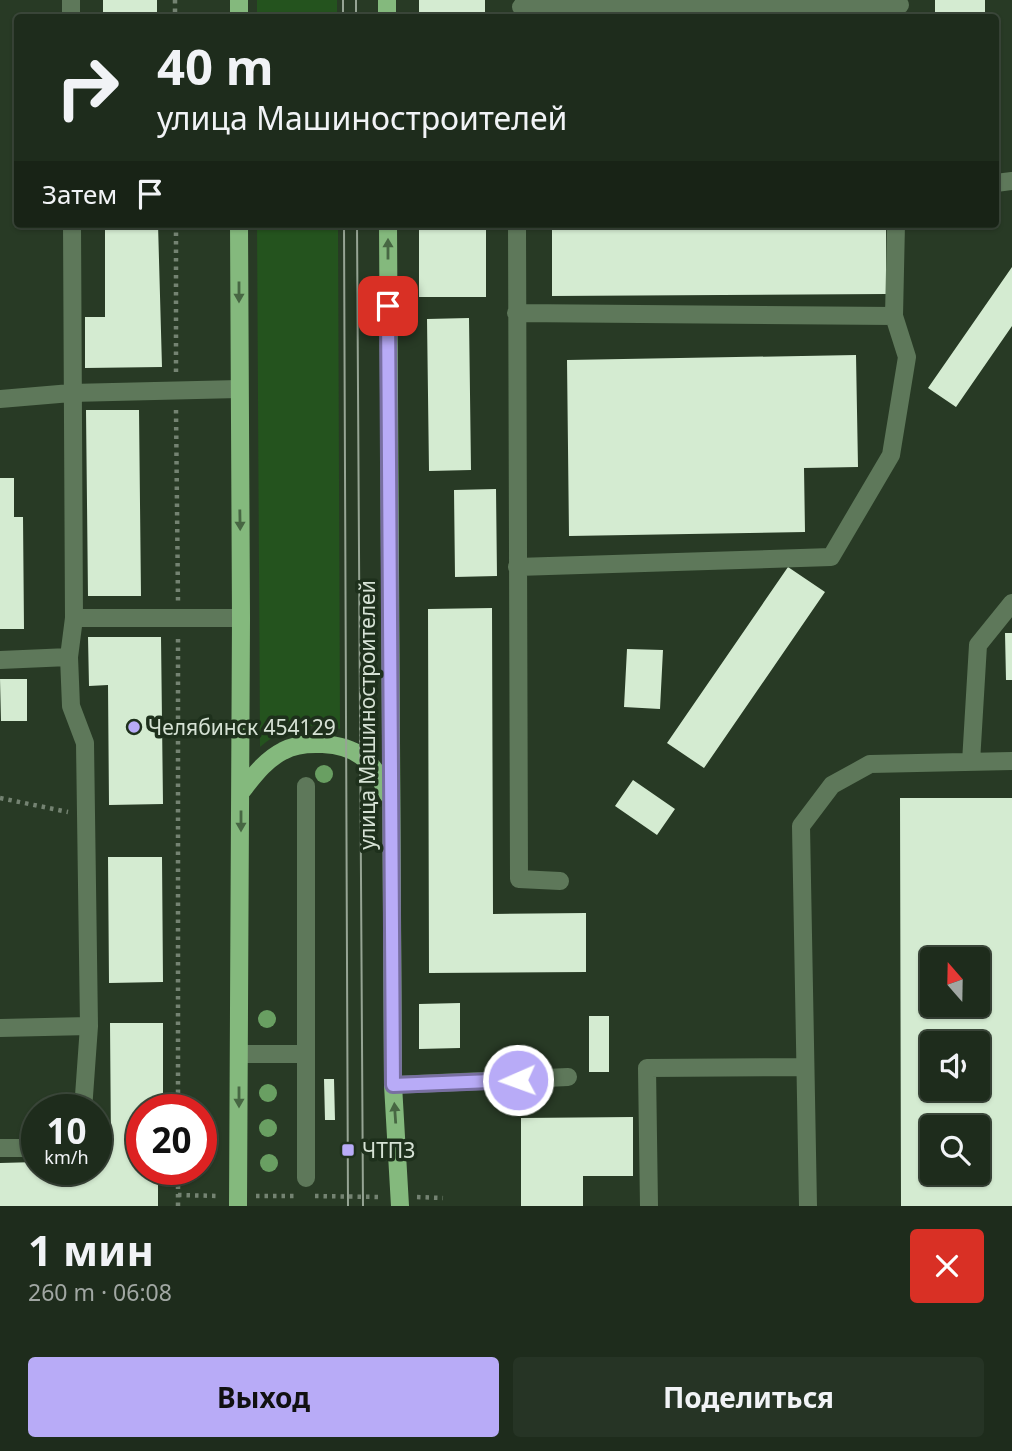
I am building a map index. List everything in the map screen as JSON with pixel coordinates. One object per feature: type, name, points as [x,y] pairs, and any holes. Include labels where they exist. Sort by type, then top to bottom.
[{"type":"main road","points":[[238,1206],[241,792],[239,228]]},
{"type":"main road","name":"улица Машиностроителей","points":[[388,228],[393,1085],[400,1206]]},
{"type":"main road","points":[[241,792],[264,764],[284,750],[302,745],[327,745],[360,755],[378,774],[390,799]]},
{"type":"lane","points":[[527,6],[900,7]]},
{"type":"lane","points":[[72,228],[74,618],[69,657],[71,706],[85,743],[89,1026],[84,1094]]},
{"type":"lane","points":[[517,228],[519,879],[560,881]]},
{"type":"lane","points":[[517,567],[831,557],[891,455],[907,357],[894,316],[896,228]]},
{"type":"lane","points":[[516,313],[894,316]]},
{"type":"lane","points":[[0,399],[71,393],[239,389]]},
{"type":"lane","points":[[971,762],[978,645],[1012,603]]},
{"type":"lane","points":[[74,618],[241,618]]},
{"type":"lane","points":[[0,660],[69,657]]},
{"type":"lane","points":[[808,1206],[801,826],[831,785],[870,764],[1012,761]]},
{"type":"lane","points":[[306,786],[306,1178]]},
{"type":"lane","points":[[0,1028],[89,1026]]},
{"type":"lane","points":[[239,1054],[306,1054]]},
{"type":"lane","points":[[649,1206],[646,1068],[805,1067]]},
{"type":"lane","points":[[393,1085],[568,1077]]},
{"type":"lane","points":[[0,1147],[21,1148]]},
{"type":"path","points":[[176,228],[178,1094]]},
{"type":"path","points":[[0,798],[86,815]]},
{"type":"path","points":[[178,1185],[178,1206]]},
{"type":"green space","points":[[257,0],[337,0],[337,14],[257,14]]},
{"type":"green space","points":[[257,228],[338,228],[340,729],[307,726],[288,730],[260,747]]},
{"type":"building","points":[[103,0],[157,0],[157,14],[103,14]]},
{"type":"building","points":[[419,0],[485,0],[485,14],[419,14]]},
{"type":"building","points":[[935,0],[985,0],[985,14],[935,14]]},
{"type":"building","points":[[105,228],[158,228],[162,367],[85,368],[85,317],[105,317]]},
{"type":"building","points":[[419,228],[486,228],[486,297],[419,297]]},
{"type":"building","points":[[552,228],[886,228],[886,294],[552,296]]},
{"type":"building","points":[[1012,267],[1012,326],[956,407],[928,388]]},
{"type":"building","points":[[469,318],[471,470],[429,471],[427,319]]},
{"type":"building","points":[[856,355],[858,467],[804,468],[805,532],[569,536],[567,360]]},
{"type":"building","points":[[86,410],[139,410],[141,596],[88,596]]},
{"type":"building","points":[[0,478],[14,478],[14,517],[23,517],[24,629],[0,629]]},
{"type":"building","points":[[496,489],[497,576],[455,577],[454,490]]},
{"type":"building","points":[[788,567],[825,592],[704,768],[667,743]]},
{"type":"building","points":[[492,608],[493,914],[586,913],[586,972],[429,973],[428,609]]},
{"type":"building","points":[[1005,633],[1012,633],[1012,680],[1006,680]]},
{"type":"building","points":[[88,637],[161,637],[163,804],[109,805],[108,685],[89,686]]},
{"type":"building","points":[[627,649],[663,650],[660,709],[624,707]]},
{"type":"building","points":[[0,679],[27,679],[27,721],[1,721]]},
{"type":"building","points":[[633,780],[675,809],[657,835],[615,806]]},
{"type":"building","points":[[900,798],[1012,798],[1012,1206],[901,1206]]},
{"type":"building","points":[[108,857],[162,857],[163,982],[109,983]]},
{"type":"building","points":[[460,1003],[460,1048],[419,1049],[419,1004]]},
{"type":"building","points":[[589,1016],[609,1016],[609,1072],[589,1072]]},
{"type":"building","points":[[110,1023],[163,1023],[163,1094],[126,1094],[126,1185],[158,1185],[158,1206],[0,1206],[0,1163],[21,1162],[21,1185],[112,1185]]},
{"type":"building","points":[[324,1079],[334,1079],[335,1120],[325,1120]]},
{"type":"building","points":[[633,1117],[633,1176],[583,1176],[583,1206],[521,1206],[521,1118]]},
{"type":"tram line","points":[[343,0],[343,14]]},
{"type":"tram line","points":[[356,0],[356,14]]},
{"type":"tram line","points":[[344,228],[348,1206]]},
{"type":"tram line","points":[[357,228],[363,1206]]},
{"type":"place","name":"Челябинск 454129","points":[[134,727]]},
{"type":"place","name":"ЧТПЗ","points":[[348,1150]]},
{"type":"route","points":[[388,306],[393,1085],[518,1080]]}]
